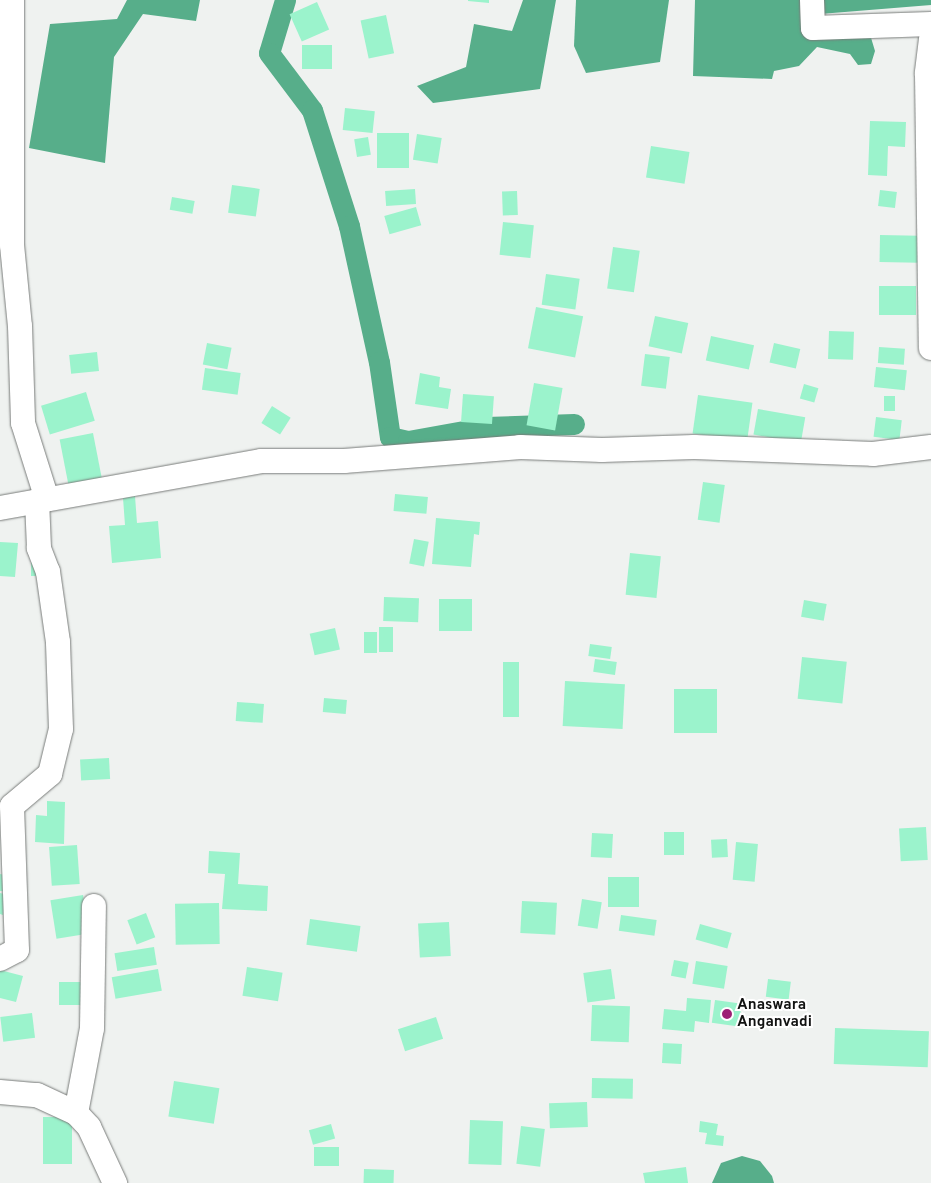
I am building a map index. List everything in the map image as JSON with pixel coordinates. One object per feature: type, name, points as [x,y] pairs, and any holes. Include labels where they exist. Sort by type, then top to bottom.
[{"type":"street","points":[[0,959],[17,950],[12,806],[50,774],[61,729],[58,642],[48,572],[39,548],[42,500],[23,423],[20,326],[12,235],[10,170],[14,62],[12,0]]},
{"type":"street","points":[[812,0],[813,28],[931,24]]},
{"type":"street","points":[[931,39],[927,74],[931,348]]},
{"type":"street","points":[[0,508],[261,460],[344,461],[520,447],[602,450],[694,447],[873,454],[931,447]]},
{"type":"street","points":[[76,1113],[92,1028],[94,906]]},
{"type":"street","points":[[0,1092],[37,1095],[76,1113],[89,1127],[114,1183]]},
{"type":"shaded area","points":[[127,0],[200,0],[196,21],[143,14],[114,57],[105,163],[29,148],[50,24],[117,19]]},
{"type":"shaded area","points":[[523,0],[556,0],[540,89],[433,103],[417,86],[466,67],[474,24],[512,31]]},
{"type":"shaded area","points":[[576,0],[669,0],[660,62],[586,73],[574,46]]},
{"type":"shaded area","points":[[695,0],[800,0],[801,23],[808,33],[869,31],[875,51],[871,64],[858,65],[850,54],[817,47],[799,66],[774,71],[772,79],[693,76]]},
{"type":"shaded area","points":[[820,0],[931,0],[931,5],[820,14]]},
{"type":"shaded area","points":[[742,1156],[760,1161],[772,1176],[774,1183],[712,1183],[721,1163]]},
{"type":"building","points":[[489,0],[489,3],[468,1]]},
{"type":"building","points":[[317,2],[329,29],[302,42],[290,14]]},
{"type":"building","points":[[386,15],[394,53],[369,59],[361,20]]},
{"type":"building","points":[[302,45],[332,45],[332,69],[302,69]]},
{"type":"building","points":[[345,108],[375,111],[373,133],[343,130]]},
{"type":"building","points":[[870,121],[906,122],[905,147],[888,146],[887,176],[868,175]]},
{"type":"building","points":[[377,133],[409,133],[409,168],[377,168]]},
{"type":"building","points":[[417,134],[442,138],[438,164],[413,160]]},
{"type":"building","points":[[368,137],[371,155],[357,157],[354,139]]},
{"type":"building","points":[[651,146],[690,152],[685,184],[646,178]]},
{"type":"building","points":[[232,185],[260,189],[256,217],[228,213]]},
{"type":"building","points":[[415,189],[416,204],[386,206],[385,191]]},
{"type":"building","points":[[880,190],[897,192],[895,208],[878,206]]},
{"type":"building","points":[[517,191],[518,215],[503,216],[502,192]]},
{"type":"building","points":[[172,197],[195,201],[192,214],[170,210]]},
{"type":"building","points":[[416,207],[421,225],[390,234],[384,216]]},
{"type":"building","points":[[503,222],[534,225],[530,258],[500,255]]},
{"type":"building","points":[[880,235],[919,236],[919,263],[880,262]]},
{"type":"building","points":[[613,247],[640,251],[634,292],[607,289]]},
{"type":"building","points":[[546,274],[580,279],[575,309],[542,305]]},
{"type":"building","points":[[879,286],[916,286],[916,315],[879,315]]},
{"type":"building","points":[[536,307],[583,316],[575,357],[528,348]]},
{"type":"building","points":[[655,316],[688,323],[682,353],[649,346]]},
{"type":"building","points":[[829,331],[854,332],[853,360],[828,359]]},
{"type":"building","points":[[711,336],[754,345],[749,370],[706,360]]},
{"type":"building","points":[[207,343],[232,348],[227,369],[203,365]]},
{"type":"building","points":[[774,343],[800,349],[796,369],[770,362]]},
{"type":"building","points":[[879,347],[905,349],[904,365],[878,363]]},
{"type":"building","points":[[97,352],[99,371],[71,374],[69,355]]},
{"type":"building","points":[[645,354],[670,357],[666,389],[641,386]]},
{"type":"building","points":[[876,367],[907,370],[905,390],[874,387]]},
{"type":"building","points":[[205,368],[241,373],[238,395],[202,390]]},
{"type":"building","points":[[420,373],[440,377],[439,387],[451,389],[448,409],[415,404]]},
{"type":"building","points":[[534,383],[563,388],[555,430],[527,425]]},
{"type":"building","points":[[804,384],[818,388],[814,403],[800,398]]},
{"type":"building","points":[[86,392],[95,421],[50,434],[41,406]]},
{"type":"building","points":[[463,394],[494,396],[492,424],[461,422]]},
{"type":"building","points":[[698,395],[752,403],[747,441],[693,434]]},
{"type":"building","points":[[884,396],[895,396],[895,411],[884,411]]},
{"type":"building","points":[[272,406],[291,418],[280,435],[261,423]]},
{"type":"building","points":[[758,409],[805,417],[801,443],[753,435]]},
{"type":"building","points":[[876,417],[902,420],[899,440],[874,437]]},
{"type":"building","points":[[93,433],[102,481],[69,488],[60,439]]},
{"type":"building","points":[[703,482],[725,485],[719,523],[698,520]]},
{"type":"building","points":[[395,494],[428,497],[426,514],[394,511]]},
{"type":"building","points":[[135,496],[137,523],[158,521],[161,558],[112,563],[109,526],[125,525],[123,498]]},
{"type":"building","points":[[436,518],[480,522],[479,535],[474,534],[471,567],[432,564]]},
{"type":"building","points":[[414,539],[429,542],[424,566],[409,564]]},
{"type":"building","points":[[0,542],[18,543],[15,577],[0,576]]},
{"type":"building","points":[[630,553],[661,556],[656,598],[626,595]]},
{"type":"building","points":[[31,562],[45,562],[45,576],[31,576]]},
{"type":"building","points":[[384,597],[419,598],[418,622],[383,621]]},
{"type":"building","points":[[439,599],[472,599],[472,631],[439,631]]},
{"type":"building","points":[[804,600],[827,604],[824,621],[801,617]]},
{"type":"building","points":[[379,627],[393,627],[393,652],[379,652]]},
{"type":"building","points":[[335,628],[340,649],[315,655],[310,634]]},
{"type":"building","points":[[364,632],[377,632],[377,653],[364,653]]},
{"type":"building","points":[[590,644],[612,647],[610,659],[588,656]]},
{"type":"building","points":[[802,657],[847,662],[842,703],[798,699]]},
{"type":"building","points":[[595,659],[617,662],[615,675],[593,672]]},
{"type":"building","points":[[503,662],[519,662],[519,717],[503,717]]},
{"type":"building","points":[[565,681],[625,684],[623,729],[563,726]]},
{"type":"building","points":[[674,689],[717,689],[717,733],[674,733]]},
{"type":"building","points":[[324,698],[347,700],[346,714],[323,712]]},
{"type":"building","points":[[237,702],[264,704],[263,723],[236,721]]},
{"type":"building","points":[[109,758],[110,779],[81,780],[80,760]]},
{"type":"building","points":[[47,801],[65,802],[64,844],[35,842],[36,815],[47,816]]},
{"type":"building","points":[[926,827],[928,860],[901,861],[899,828]]},
{"type":"building","points":[[664,832],[684,832],[684,855],[664,855]]},
{"type":"building","points":[[592,833],[613,834],[612,858],[591,857]]},
{"type":"building","points":[[727,839],[728,857],[712,858],[711,840]]},
{"type":"building","points":[[736,842],[758,844],[755,882],[733,880]]},
{"type":"building","points":[[77,845],[80,884],[52,886],[49,847]]},
{"type":"building","points":[[209,851],[240,853],[238,884],[268,886],[267,911],[222,909],[225,874],[208,873]]},
{"type":"building","points":[[0,874],[7,875],[4,891],[0,891]]},
{"type":"building","points":[[608,877],[639,877],[639,907],[608,907]]},
{"type":"building","points":[[0,893],[8,895],[3,915],[0,914]]},
{"type":"building","points":[[83,895],[89,934],[57,939],[50,900]]},
{"type":"building","points":[[582,899],[602,902],[598,929],[578,926]]},
{"type":"building","points":[[522,901],[557,903],[555,935],[520,933]]},
{"type":"building","points":[[219,903],[220,944],[176,945],[175,904]]},
{"type":"building","points":[[146,913],[155,937],[137,944],[127,920]]},
{"type":"building","points":[[621,915],[657,920],[654,936],[619,931]]},
{"type":"building","points":[[310,919],[361,926],[357,952],[306,945]]},
{"type":"building","points":[[449,922],[451,956],[420,958],[418,924]]},
{"type":"building","points":[[700,924],[732,933],[727,948],[696,939]]},
{"type":"building","points":[[154,947],[157,965],[117,971],[114,953]]},
{"type":"building","points":[[674,960],[689,963],[686,979],[671,976]]},
{"type":"building","points":[[696,961],[728,966],[724,989],[692,984]]},
{"type":"building","points":[[247,967],[283,973],[278,1001],[242,996]]},
{"type":"building","points":[[158,969],[162,991],[116,999],[112,977]]},
{"type":"building","points":[[611,969],[615,999],[587,1003],[583,973]]},
{"type":"building","points":[[0,970],[23,976],[16,1002],[0,998]]},
{"type":"building","points":[[768,979],[791,982],[789,1000],[766,997]]},
{"type":"building","points":[[59,982],[91,982],[91,1005],[59,1005]]},
{"type":"building","points":[[687,998],[711,1000],[709,1023],[695,1021],[694,1032],[662,1029],[664,1009],[686,1011]]},
{"type":"building","name":"Anaswara Anganvadi","points":[[715,1000],[742,1004],[739,1027],[712,1023]]},
{"type":"building","points":[[592,1005],[630,1006],[629,1042],[591,1041]]},
{"type":"building","points":[[32,1013],[35,1038],[3,1042],[0,1017]]},
{"type":"building","points":[[436,1017],[443,1039],[405,1051],[398,1029]]},
{"type":"building","points":[[835,1028],[929,1031],[928,1067],[834,1064]]},
{"type":"building","points":[[663,1043],[682,1044],[681,1064],[662,1063]]},
{"type":"building","points":[[592,1078],[633,1079],[633,1099],[592,1098]]},
{"type":"building","points":[[174,1081],[219,1088],[214,1124],[168,1117]]},
{"type":"building","points":[[587,1102],[588,1127],[550,1128],[549,1103]]},
{"type":"building","points":[[43,1117],[72,1117],[72,1164],[43,1164]]},
{"type":"building","points":[[470,1120],[503,1121],[501,1165],[468,1164]]},
{"type":"building","points":[[700,1121],[718,1124],[716,1135],[724,1136],[723,1146],[705,1144],[707,1133],[699,1132]]},
{"type":"building","points":[[331,1124],[335,1138],[313,1145],[309,1130]]},
{"type":"building","points":[[521,1126],[545,1129],[540,1167],[516,1164]]},
{"type":"building","points":[[314,1147],[339,1147],[339,1166],[314,1166]]},
{"type":"building","points":[[686,1167],[688,1183],[645,1183],[643,1173]]},
{"type":"building","points":[[364,1169],[394,1170],[394,1183],[364,1183]]},
{"type":"waterway","points":[[285,0],[269,53],[312,110],[349,226],[379,362],[390,437],[408,441],[486,427],[574,424]]},
{"type":"place","name":"Anaswara Anganvadi","points":[[727,1014]]}]
